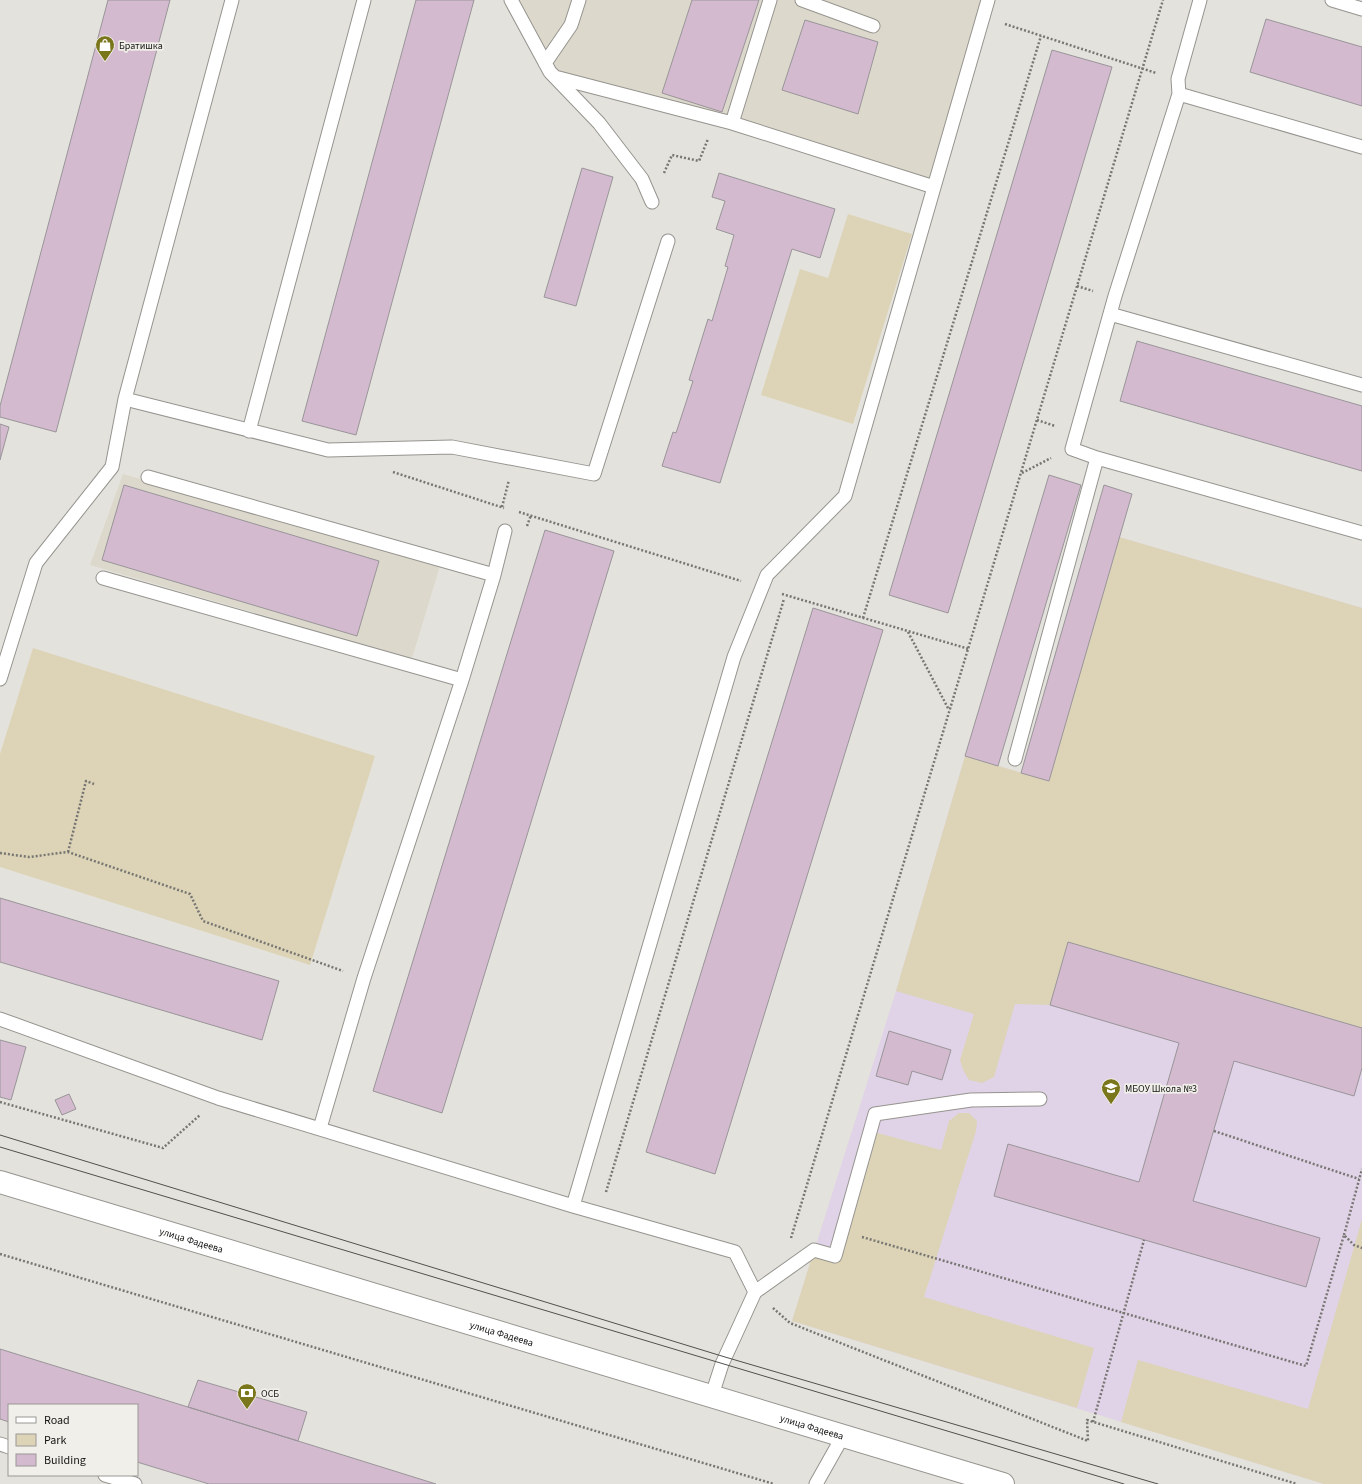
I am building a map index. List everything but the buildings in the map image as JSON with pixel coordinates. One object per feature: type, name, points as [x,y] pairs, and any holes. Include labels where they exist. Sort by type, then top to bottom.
[{"type":"street","name":"улица Фадеева","points":[[0,1182],[712,1395],[1003,1484]]},
{"type":"lane","points":[[0,679],[36,563],[112,467],[125,399],[232,0]]},
{"type":"lane","points":[[249,431],[364,0]]},
{"type":"lane","points":[[511,0],[545,63],[555,78],[599,123],[642,179],[652,202]]},
{"type":"lane","points":[[545,63],[571,25],[579,0]]},
{"type":"lane","points":[[732,123],[770,0]]},
{"type":"lane","points":[[802,0],[873,26]]},
{"type":"lane","points":[[572,1206],[734,656],[767,575],[845,496],[988,0]]},
{"type":"lane","points":[[1200,0],[1178,79],[1179,94],[1110,314],[1072,449],[1097,458],[1362,533]]},
{"type":"lane","points":[[1332,0],[1362,9]]},
{"type":"lane","points":[[555,78],[732,123],[934,187]]},
{"type":"lane","points":[[1179,94],[1362,147]]},
{"type":"lane","points":[[125,399],[328,450],[452,447],[594,474],[668,241]]},
{"type":"lane","points":[[1110,314],[1362,385]]},
{"type":"lane","points":[[1015,759],[1097,458]]},
{"type":"lane","points":[[148,477],[494,575]]},
{"type":"lane","points":[[320,1128],[364,978],[462,680],[494,575],[505,531]]},
{"type":"lane","points":[[103,578],[462,680]]},
{"type":"lane","points":[[0,1019],[218,1098],[572,1206],[735,1252],[755,1292]]},
{"type":"lane","points":[[712,1395],[722,1364],[755,1292],[814,1250],[835,1256],[875,1114],[971,1100],[1040,1099]]},
{"type":"lane","points":[[816,1484],[843,1436]]},
{"type":"lane","points":[[108,1476],[135,1484]]},
{"type":"path","points":[[787,1243],[791,1237],[969,649],[1163,0]]},
{"type":"path","points":[[983,16],[1141,70]]},
{"type":"path","points":[[863,618],[1041,36]]},
{"type":"path","points":[[652,202],[672,155],[699,161],[713,129],[732,123]]},
{"type":"path","points":[[1022,473],[1072,449]]},
{"type":"path","points":[[502,507],[514,458]]},
{"type":"path","points":[[387,470],[509,509]]},
{"type":"path","points":[[516,511],[762,588],[969,649]]},
{"type":"path","points":[[599,1213],[785,595]]},
{"type":"path","points":[[908,632],[949,711]]},
{"type":"path","points":[[68,852],[86,782],[94,784]]},
{"type":"path","points":[[0,853],[29,857],[68,852],[190,894],[203,921],[364,978]]},
{"type":"path","points":[[0,1102],[163,1148],[202,1113]]},
{"type":"path","points":[[1214,1131],[1359,1179]]},
{"type":"path","points":[[843,1231],[1306,1366],[1362,1170]]},
{"type":"path","points":[[1344,1234],[1354,1245],[1362,1248]]},
{"type":"path","points":[[1093,1422],[1144,1240]]},
{"type":"path","points":[[0,1254],[774,1484]]},
{"type":"path","points":[[755,1292],[790,1323],[1088,1441],[1087,1420],[1297,1484]]},
{"type":"shaded area","points":[[510,0],[988,0],[934,187],[555,77]]},
{"type":"shaded area","points":[[123,474],[440,566],[412,658],[90,565]]},
{"type":"shaded area","name":"МБОУ Школа №3","points":[[1119,537],[1362,608],[1362,1484],[1324,1484],[792,1321],[896,991],[965,756],[1049,781]]},
{"type":"green space","points":[[848,214],[912,234],[853,424],[761,395],[800,269],[828,278]]},
{"type":"green space","points":[[1119,537],[1362,608],[1362,1028],[1068,943],[1050,1005],[1015,1004],[994,1077],[982,1083],[969,1080],[963,1070],[960,1060],[974,1014],[896,991],[965,756],[1049,781]]},
{"type":"green space","points":[[33,648],[375,756],[310,965],[0,867],[0,754]]},
{"type":"green space","points":[[959,1113],[969,1113],[977,1121],[976,1131],[924,1297],[1094,1348],[1077,1408],[792,1321],[814,1250],[835,1256],[870,1131],[941,1150],[949,1121]]},
{"type":"green space","points":[[1362,1219],[1362,1484],[1324,1484],[1121,1422],[1138,1360],[1308,1409]]},
{"type":"tram line","points":[[0,1135],[725,1357],[1158,1484]]},
{"type":"tram line","points":[[0,1147],[1124,1484]]},
{"type":"place","name":"Братишка","points":[[105,62]]},
{"type":"place","name":"МБОУ Школа №3","points":[[1111,1105]]},
{"type":"place","name":"ОСБ","points":[[247,1410]]}]
